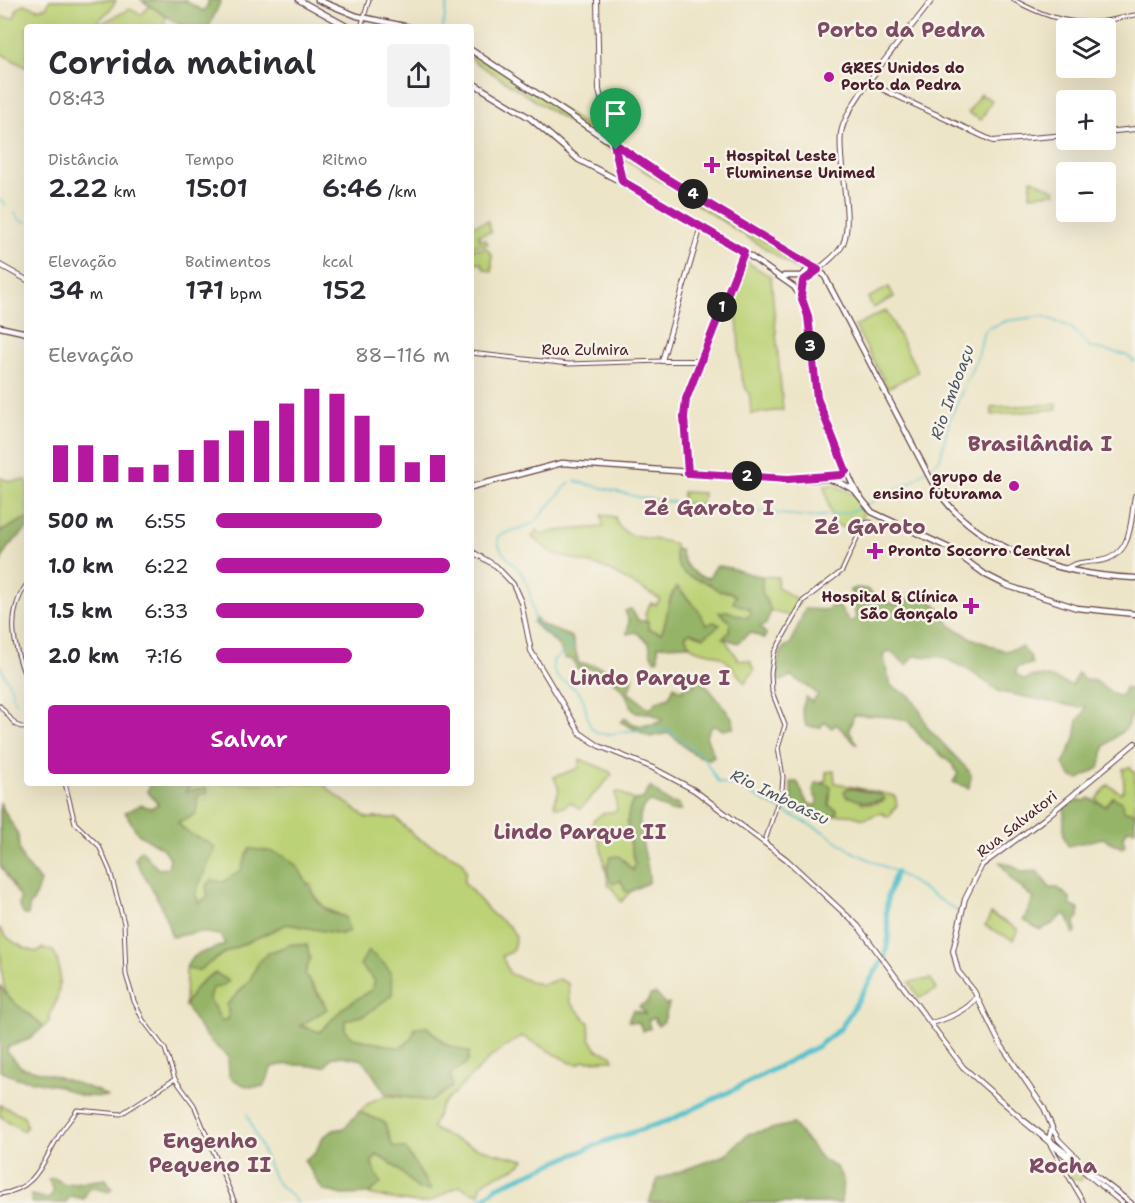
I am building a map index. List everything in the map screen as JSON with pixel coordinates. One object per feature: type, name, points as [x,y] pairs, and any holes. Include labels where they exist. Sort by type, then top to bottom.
[{"type":"main road","points":[[299,0],[343,24]]},
{"type":"main road","points":[[318,0],[364,18],[395,24]]},
{"type":"main road","points":[[597,0],[598,83],[622,181]]},
{"type":"main road","points":[[932,0],[869,83],[846,118],[841,133],[846,220],[844,243],[801,285],[801,296],[808,316],[817,398],[856,492],[868,508],[879,517],[946,546],[986,575],[1008,586],[1077,608],[1135,614]]},
{"type":"main road","points":[[474,52],[662,176],[818,270],[829,282],[944,502],[967,524],[1031,558],[1098,576],[1135,578]]},
{"type":"main road","points":[[869,83],[993,141],[1056,136]]},
{"type":"main road","points":[[474,84],[530,118],[579,160],[622,181],[744,252],[779,274],[801,296]]},
{"type":"main road","points":[[1116,131],[1135,129]]},
{"type":"main road","points":[[662,361],[701,226]]},
{"type":"main road","points":[[688,473],[684,412],[687,395],[744,252]]},
{"type":"main road","points":[[0,265],[24,278]]},
{"type":"main road","points":[[779,274],[791,277],[802,276],[812,265]]},
{"type":"main road","points":[[0,327],[24,332]]},
{"type":"main road","name":"Rua Zulmira","points":[[662,361],[700,361]]},
{"type":"main road","points":[[474,486],[562,463],[688,473],[822,478],[841,475],[846,471]]},
{"type":"main road","points":[[822,478],[841,483],[856,492]]},
{"type":"main road","points":[[1066,569],[1076,564],[1103,560],[1117,555],[1124,549],[1135,496]]},
{"type":"main road","points":[[474,553],[496,566],[513,584],[521,602],[531,651],[580,733],[599,746],[653,768],[694,790],[765,841],[834,902],[881,957],[963,1066],[1122,1203]]},
{"type":"main road","name":"Rua Salvatori","points":[[1084,1165],[1059,1140],[1040,1101],[999,1042],[977,996],[958,971],[953,951],[965,899],[978,871],[1135,743]]},
{"type":"main road","points":[[930,1023],[947,1018],[974,1001],[977,996]]},
{"type":"main road","points":[[974,1001],[981,1003]]},
{"type":"main road","points":[[1048,1140],[1052,1127]]},
{"type":"main road","points":[[1048,1140],[1084,1165],[1131,1203]]},
{"type":"street","points":[[362,24],[369,0]]},
{"type":"street","points":[[1014,0],[1050,15],[1074,21],[1093,22],[1135,15]]},
{"type":"street","name":"Rua Zulmira","points":[[474,353],[569,364],[662,361]]},
{"type":"street","points":[[868,508],[869,522]]},
{"type":"street","points":[[765,841],[776,810],[783,777],[778,748],[785,725],[773,696],[771,673],[773,657],[803,601],[842,571],[858,536],[864,532],[871,534],[879,517]]},
{"type":"street","points":[[869,522],[874,525]]},
{"type":"street","points":[[864,532],[863,526],[869,522]]},
{"type":"street","points":[[24,590],[14,612],[16,650],[24,673]]},
{"type":"street","points":[[0,706],[16,725],[24,728]]},
{"type":"street","points":[[66,786],[75,823],[99,846],[110,871],[124,922],[126,975],[134,1001],[143,1020],[165,1049],[175,1079],[195,1107],[235,1203]]},
{"type":"street","points":[[0,1194],[18,1190],[36,1177],[64,1126],[77,1110],[121,1114],[175,1079]]},
{"type":"street","points":[[1048,1140],[1084,1203]]},
{"type":"green space","points":[[49,0],[116,0],[96,24],[24,24],[24,66],[0,53],[0,17],[14,18],[17,9],[24,4],[38,9],[47,7]]},
{"type":"green space","points":[[141,0],[184,0],[203,11],[208,5],[208,0],[221,0],[210,24],[178,24]]},
{"type":"green space","points":[[150,6],[166,17],[164,24],[100,24],[130,9],[141,15]]},
{"type":"green space","points":[[474,54],[809,270],[805,274],[475,62]]},
{"type":"green space","points":[[980,94],[992,100],[981,120],[968,113]]},
{"type":"green space","points":[[1031,179],[1055,190],[1056,193],[1030,195]]},
{"type":"green space","points":[[488,221],[491,232],[479,235],[480,240],[485,239],[488,244],[474,246],[474,225]]},
{"type":"green space","points":[[486,248],[492,255],[492,272],[484,269],[481,263],[474,262],[474,250]]},
{"type":"green space","points":[[745,261],[771,277],[783,410],[751,414],[750,397],[741,377],[735,287]]},
{"type":"green space","points":[[889,287],[894,297],[873,308],[868,298]]},
{"type":"green space","points":[[886,310],[918,372],[888,388],[855,326]]},
{"type":"green space","points":[[1057,404],[1057,409],[992,415],[991,407]]},
{"type":"green space","points":[[0,478],[10,481],[24,480],[24,520],[0,532]]},
{"type":"green space","points":[[834,485],[853,494],[864,508],[859,531],[854,533],[833,523],[824,486]]},
{"type":"green space","points":[[683,492],[703,493],[702,504],[682,503]]},
{"type":"green space","points":[[602,515],[615,517],[619,526],[632,535],[675,545],[676,556],[684,570],[719,591],[730,592],[736,596],[733,603],[749,608],[751,614],[746,618],[727,611],[719,612],[730,622],[729,632],[724,638],[739,660],[750,661],[754,670],[745,683],[723,658],[696,650],[688,643],[685,636],[690,632],[704,637],[703,622],[697,609],[677,587],[671,597],[661,633],[648,629],[645,613],[651,603],[656,605],[660,599],[605,568],[552,553],[532,537],[537,530],[543,535],[555,531],[603,527]]},
{"type":"green space","points":[[24,520],[24,532],[8,547],[0,563],[0,532]]},
{"type":"green space","points":[[675,549],[680,550],[690,569],[703,577],[709,578],[716,566],[762,576],[762,592],[771,611],[766,624],[760,627],[766,634],[765,639],[750,632],[738,643],[723,638],[729,632],[730,622],[719,612],[727,611],[746,618],[751,614],[749,608],[733,603],[736,596],[730,592],[719,591],[704,581],[684,573],[676,560]]},
{"type":"green space","points":[[762,576],[778,577],[777,586],[800,602],[790,616],[771,611],[762,592]]},
{"type":"green space","points":[[677,587],[699,611],[706,625],[714,622],[720,625],[704,637],[690,632],[685,636],[689,645],[658,646],[658,659],[655,660],[651,655],[649,643],[636,632],[627,634],[629,621],[625,611],[631,609],[639,621],[648,621],[648,629],[661,633],[673,592]]},
{"type":"green space","points":[[866,589],[884,602],[900,605],[920,592],[942,610],[950,625],[971,638],[1005,651],[1021,647],[1030,656],[1032,664],[1017,667],[1016,674],[1025,680],[1042,676],[1072,686],[1078,673],[1085,680],[1094,680],[1117,696],[1122,695],[1125,688],[1135,691],[1135,713],[1130,717],[1127,727],[1105,746],[1099,768],[1079,779],[1071,777],[1063,764],[1075,739],[1078,720],[1084,713],[1085,706],[1077,707],[1000,692],[967,669],[942,657],[914,656],[907,665],[889,651],[883,656],[891,686],[910,696],[921,712],[927,727],[968,770],[971,775],[969,788],[953,782],[958,774],[952,764],[923,740],[908,721],[892,717],[854,715],[849,730],[857,745],[836,724],[832,728],[824,722],[820,728],[806,726],[802,709],[806,697],[812,702],[818,695],[791,676],[781,681],[777,680],[777,664],[783,648],[791,643],[805,609],[826,610],[831,606],[839,607],[850,622],[856,618],[850,590]]},
{"type":"green space","points":[[536,619],[544,626],[572,637],[579,664],[593,665],[632,675],[633,679],[628,692],[650,709],[657,701],[669,697],[674,686],[682,691],[685,685],[692,687],[694,684],[687,673],[696,672],[733,719],[734,728],[723,730],[716,726],[711,727],[706,736],[714,756],[710,759],[692,753],[669,733],[650,737],[621,722],[625,718],[634,724],[646,725],[660,722],[662,719],[650,713],[636,713],[624,692],[607,677],[589,668],[577,669],[573,660],[564,658],[555,642],[537,627],[533,622]]},
{"type":"green space","points":[[580,759],[609,771],[612,775],[580,809],[570,802],[564,807],[556,807],[554,804],[559,790],[554,777],[579,768]]},
{"type":"green space","points":[[1130,767],[1135,773],[1135,813],[1124,811],[1113,797],[1105,807],[1096,799],[1108,785],[1121,793],[1124,789],[1123,769]]},
{"type":"green space","points":[[834,771],[835,783],[895,796],[897,805],[889,817],[881,813],[864,819],[850,815],[836,815],[837,810],[829,806],[830,791],[822,783],[826,781],[826,772]],"holes":[[[852,788],[880,794],[883,801],[872,804],[862,803]]]},
{"type":"green space","points":[[791,782],[797,782],[808,803],[816,806],[818,802],[814,793],[814,785],[818,782],[831,786],[829,806],[837,810],[836,815],[824,818],[814,817],[792,809]]},
{"type":"green space","points":[[150,786],[188,786],[185,792],[206,788],[208,793],[198,795],[196,814],[178,822],[187,832],[215,848],[195,894],[199,903],[208,897],[206,886],[212,880],[223,882],[241,870],[249,849],[270,851],[293,863],[320,904],[329,911],[345,917],[349,931],[341,934],[287,924],[226,952],[199,970],[186,969],[192,958],[225,944],[220,935],[199,932],[172,937],[162,907],[135,859],[141,850],[158,869],[168,868],[170,858],[162,848],[138,834],[125,812],[141,805],[151,808],[158,804],[147,791]]},
{"type":"green space","points":[[191,786],[326,786],[366,818],[396,818],[417,838],[462,861],[466,871],[464,882],[492,914],[510,927],[516,937],[512,952],[502,956],[510,974],[541,985],[559,979],[569,984],[570,1002],[589,1023],[590,1038],[597,1050],[612,1055],[613,1060],[571,1063],[522,1036],[493,1055],[441,1106],[432,1128],[466,1144],[525,1160],[520,1165],[486,1181],[481,1185],[480,1194],[468,1191],[461,1186],[426,1203],[369,1194],[380,1183],[371,1163],[377,1155],[395,1166],[418,1189],[393,1147],[384,1122],[359,1112],[367,1104],[384,1097],[431,1101],[451,1074],[468,1062],[427,1027],[400,1048],[353,1038],[345,1030],[345,1020],[365,1015],[375,982],[372,990],[343,1008],[320,1032],[300,1025],[313,1018],[326,1004],[305,974],[310,959],[259,961],[250,980],[227,1005],[229,1018],[222,1022],[209,999],[212,987],[228,982],[216,973],[201,982],[185,1005],[186,969],[199,970],[226,952],[287,924],[341,934],[345,917],[323,906],[311,885],[249,849],[241,870],[199,903],[195,894],[205,868],[208,842],[185,833],[178,822],[196,814],[198,794],[205,788],[184,792]]},
{"type":"green space","points":[[650,787],[670,803],[679,804],[681,811],[671,811],[651,802],[644,807],[640,815],[640,826],[649,882],[630,892],[625,891],[621,880],[613,884],[611,881],[608,874],[608,863],[611,857],[619,856],[633,871],[635,864],[628,831],[628,815],[634,800],[643,799]]},
{"type":"green space","points":[[848,788],[880,794],[885,799],[865,802],[846,796],[844,791]]},
{"type":"green space","points":[[619,792],[634,800],[630,807],[628,823],[629,840],[635,864],[633,871],[624,860],[618,881],[624,883],[625,890],[630,892],[621,902],[609,886],[599,839],[592,827],[593,821],[603,813],[617,811],[615,793]]},
{"type":"green space","points":[[1113,797],[1123,803],[1124,811],[1135,813],[1135,830],[1128,829],[1123,838],[1125,846],[1122,848],[1103,838],[1068,846],[1064,836],[1064,807],[1077,800],[1084,801],[1089,798],[1105,806]]},
{"type":"green space","points":[[0,803],[18,835],[23,860],[40,882],[33,902],[30,904],[28,915],[24,915],[19,905],[20,898],[0,865]]},
{"type":"green space","points":[[1000,862],[1014,866],[1021,872],[1037,871],[1050,888],[1058,888],[1070,898],[1070,905],[1079,909],[1079,917],[1075,921],[1076,932],[1074,934],[1067,916],[1062,915],[1052,924],[1040,930],[1023,920],[1034,899],[1012,880]]},
{"type":"green space","points":[[991,914],[1018,929],[1013,940],[985,926]]},
{"type":"green space","points":[[0,928],[6,936],[21,946],[36,952],[43,948],[53,951],[56,956],[60,974],[58,993],[49,1022],[43,1027],[10,1001],[7,995],[1,967]]},
{"type":"green space","points":[[292,944],[307,945],[310,959],[305,974],[327,1009],[300,1026],[320,1032],[343,1008],[371,990],[375,981],[360,965],[368,951],[385,964],[391,974],[392,995],[365,1015],[345,1020],[345,1030],[353,1038],[400,1048],[411,1040],[415,1028],[427,1027],[444,1044],[469,1052],[468,1062],[451,1074],[452,1087],[431,1101],[386,1094],[363,1060],[342,1056],[331,1058],[326,1066],[291,1064],[271,1068],[265,1086],[246,1086],[229,1076],[228,1056],[204,1034],[185,1005],[201,982],[216,973],[229,981],[220,987],[212,988],[209,999],[222,1021],[229,1018],[227,1005],[250,980],[259,961],[268,953]]},
{"type":"green space","points":[[931,979],[936,990],[919,998],[909,982]]},
{"type":"green space","points":[[0,985],[14,1003],[43,1027],[30,1039],[8,1047],[7,1052],[21,1067],[98,1091],[107,1097],[81,1096],[59,1086],[17,1078],[0,1071]]},
{"type":"green space","points":[[656,994],[665,1004],[669,1004],[664,1021],[658,1026],[654,1018],[648,1020],[650,1028],[643,1031],[639,1023],[628,1021],[633,1010],[645,1014],[639,1006],[648,1002],[650,995]]},
{"type":"green space","points":[[0,1105],[24,1116],[27,1126],[23,1131],[0,1116]]},
{"type":"green space","points":[[359,1112],[384,1122],[393,1147],[405,1148],[431,1190],[418,1189],[395,1166],[377,1155],[371,1163],[381,1183],[369,1194],[343,1195],[323,1190],[304,1160],[315,1153],[323,1137],[334,1130],[344,1128]]},
{"type":"green space","points":[[793,1124],[822,1159],[836,1167],[843,1179],[841,1203],[649,1203],[658,1179],[725,1155],[748,1134]]},
{"type":"green space","points":[[1057,1150],[1086,1174],[1080,1181],[1070,1178]]},
{"type":"green space","points":[[54,1178],[65,1184],[106,1179],[112,1189],[109,1192],[94,1188],[88,1189],[84,1199],[71,1196],[65,1203],[32,1203],[31,1195],[49,1199],[54,1191],[48,1179]]},
{"type":"waterway","points":[[444,24],[448,0]]},
{"type":"waterway","points":[[0,200],[6,205]]},
{"type":"waterway","points":[[14,213],[24,222]]},
{"type":"waterway","name":"Rio Imboaçu","points":[[575,481],[642,498],[710,507],[811,517],[846,513],[861,508],[911,482],[940,459],[949,421],[987,329],[1006,321],[1043,316],[1070,327],[1090,347],[1126,355],[1135,362]]},
{"type":"waterway","name":"Rio Imboassu","points":[[570,482],[534,523],[498,536],[498,543],[503,554],[520,571],[527,582],[535,622],[556,638],[569,643],[571,648],[553,660],[553,668],[558,678],[575,689],[582,697],[588,721],[593,730],[602,734],[669,730],[704,758],[718,782],[737,787],[824,832],[853,852],[896,872],[959,912]]},
{"type":"waterway","points":[[0,666],[10,685],[15,702]]},
{"type":"waterway","name":"Rio Imboassu","points":[[479,1203],[497,1187],[606,1141],[668,1121],[729,1092],[818,1046],[841,1028],[885,956],[889,936],[886,912],[888,895],[896,872]]},
{"type":"waterway","points":[[247,1114],[275,1180],[298,1203]]},
{"type":"place","name":"GRES Unidos do Porto da Pedra","points":[[829,77]]},
{"type":"place","name":"Hospital Leste Fluminense Unimed","points":[[712,165]]},
{"type":"place","name":"grupo de ensino futurama","points":[[1014,486]]},
{"type":"place","name":"Pronto Socorro Central","points":[[875,551]]},
{"type":"place","name":"Hospital & Clínica São Gonçalo","points":[[971,606]]},
{"type":"district","name":"Porto da Pedra","points":[[901,30]]},
{"type":"district","name":"Brasilândia I","points":[[1040,444]]},
{"type":"district","name":"Zé Garoto I","points":[[709,508]]},
{"type":"district","name":"Zé Garoto","points":[[870,527]]},
{"type":"district","name":"Lindo Parque I","points":[[650,678]]},
{"type":"district","name":"Lindo Parque II","points":[[580,832]]},
{"type":"district","name":"Engenho Pequeno II","points":[[210,1153]]},
{"type":"district","name":"Rocha","points":[[1063,1166]]},
{"type":"route","points":[[614,143],[662,176],[818,270],[803,281],[800,288],[808,316],[811,361],[817,398],[821,413],[846,471],[841,475],[788,479],[688,473],[684,417],[686,399],[744,252],[622,181],[616,150],[614,143]]}]
